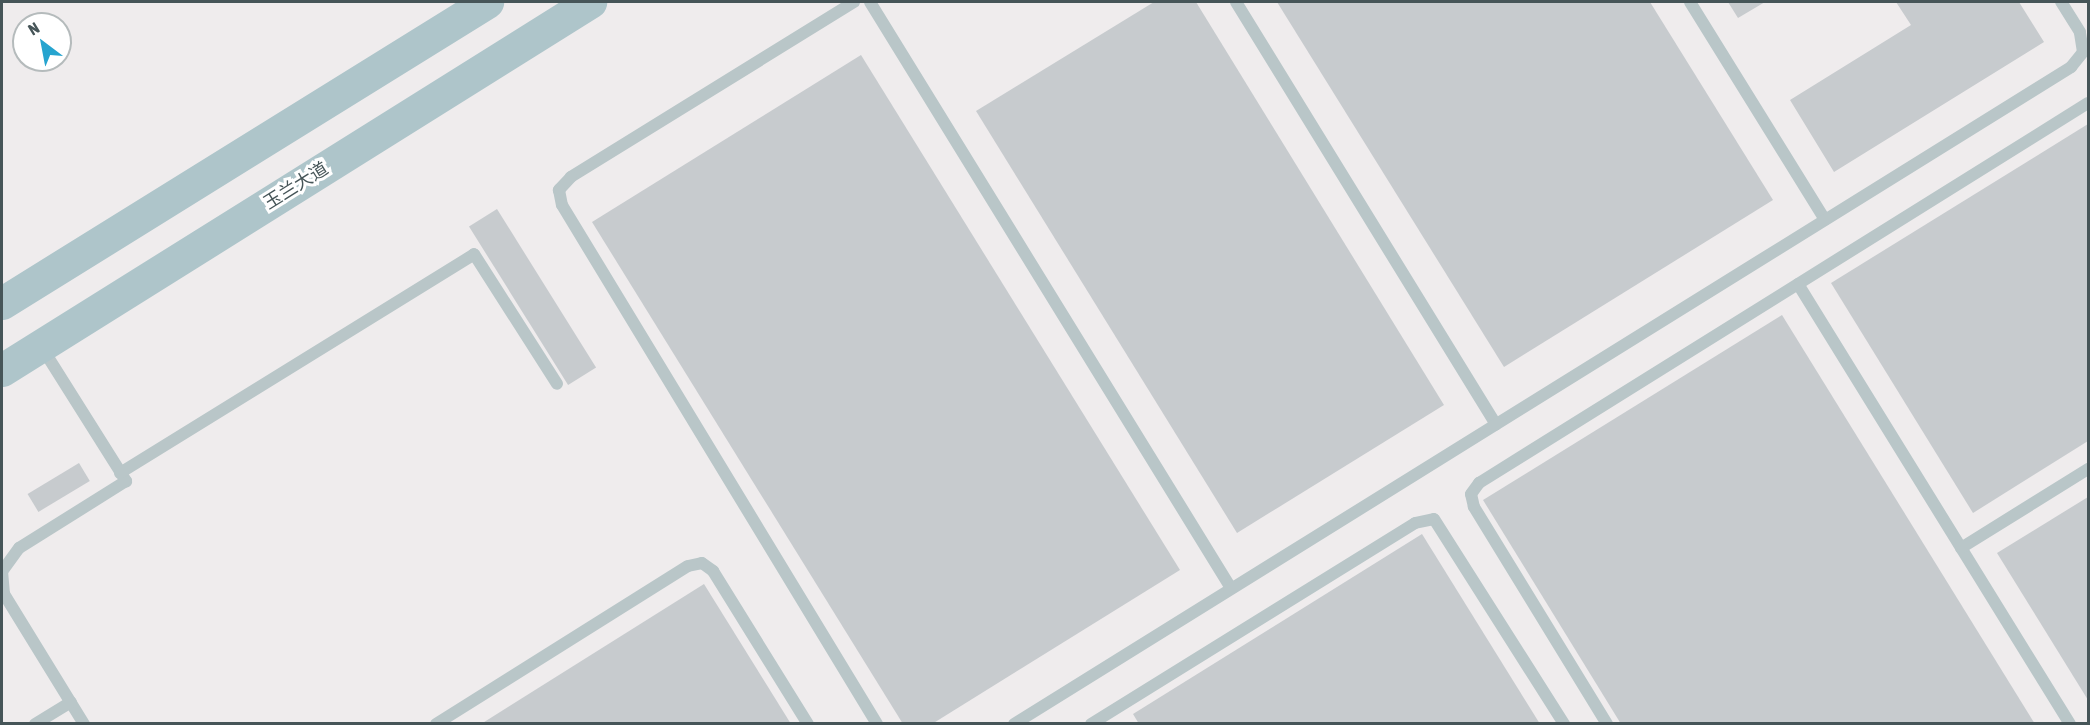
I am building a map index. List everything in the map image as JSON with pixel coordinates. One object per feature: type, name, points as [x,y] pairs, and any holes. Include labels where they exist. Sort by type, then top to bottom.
[{"type":"main road","points":[[2,303],[487,2]]},
{"type":"main road","name":"玉兰大道","points":[[2,369],[590,2]]},
{"type":"lane","points":[[854,2],[571,177],[560,190],[562,205],[877,723]]},
{"type":"lane","points":[[870,2],[1231,588]]},
{"type":"lane","points":[[1236,2],[1496,424]]},
{"type":"lane","points":[[1690,2],[1825,220]]},
{"type":"lane","points":[[1014,723],[2072,67],[2083,52],[2080,32],[2061,2]]},
{"type":"lane","points":[[1607,723],[1474,507],[1471,494],[1479,483],[2088,103]]},
{"type":"lane","points":[[120,472],[474,254],[557,384]]},
{"type":"lane","points":[[1798,284],[2070,723]]},
{"type":"lane","points":[[40,345],[126,482],[19,548],[2,571],[4,594],[84,723]]},
{"type":"lane","points":[[1961,548],[2088,469]]},
{"type":"lane","points":[[1096,722],[1415,523],[1434,519],[1564,723]]},
{"type":"lane","points":[[436,723],[688,566],[702,563],[713,571],[808,723]]},
{"type":"lane","points":[[35,723],[71,702]]},
{"type":"building","points":[[1154,2],[1196,2],[1444,405],[1237,533],[976,111]]},
{"type":"building","points":[[1277,2],[1650,2],[1773,200],[1504,367]]},
{"type":"building","points":[[1728,2],[1765,2],[1738,18]]},
{"type":"building","points":[[1896,2],[2019,2],[2044,42],[1834,172],[1790,100],[1911,25]]},
{"type":"building","points":[[861,55],[1180,570],[932,724],[903,724],[592,222]]},
{"type":"building","points":[[2088,124],[2088,441],[1973,513],[1831,283]]},
{"type":"building","points":[[497,209],[596,368],[568,385],[469,226]]},
{"type":"building","points":[[1782,315],[2035,724],[1621,724],[1483,500]]},
{"type":"building","points":[[79,463],[90,481],[38,512],[28,494]]},
{"type":"building","points":[[2088,497],[2088,700],[1997,553]]},
{"type":"building","points":[[1422,534],[1540,724],[1139,724],[1133,714]]},
{"type":"building","points":[[704,584],[791,724],[481,724]]}]
